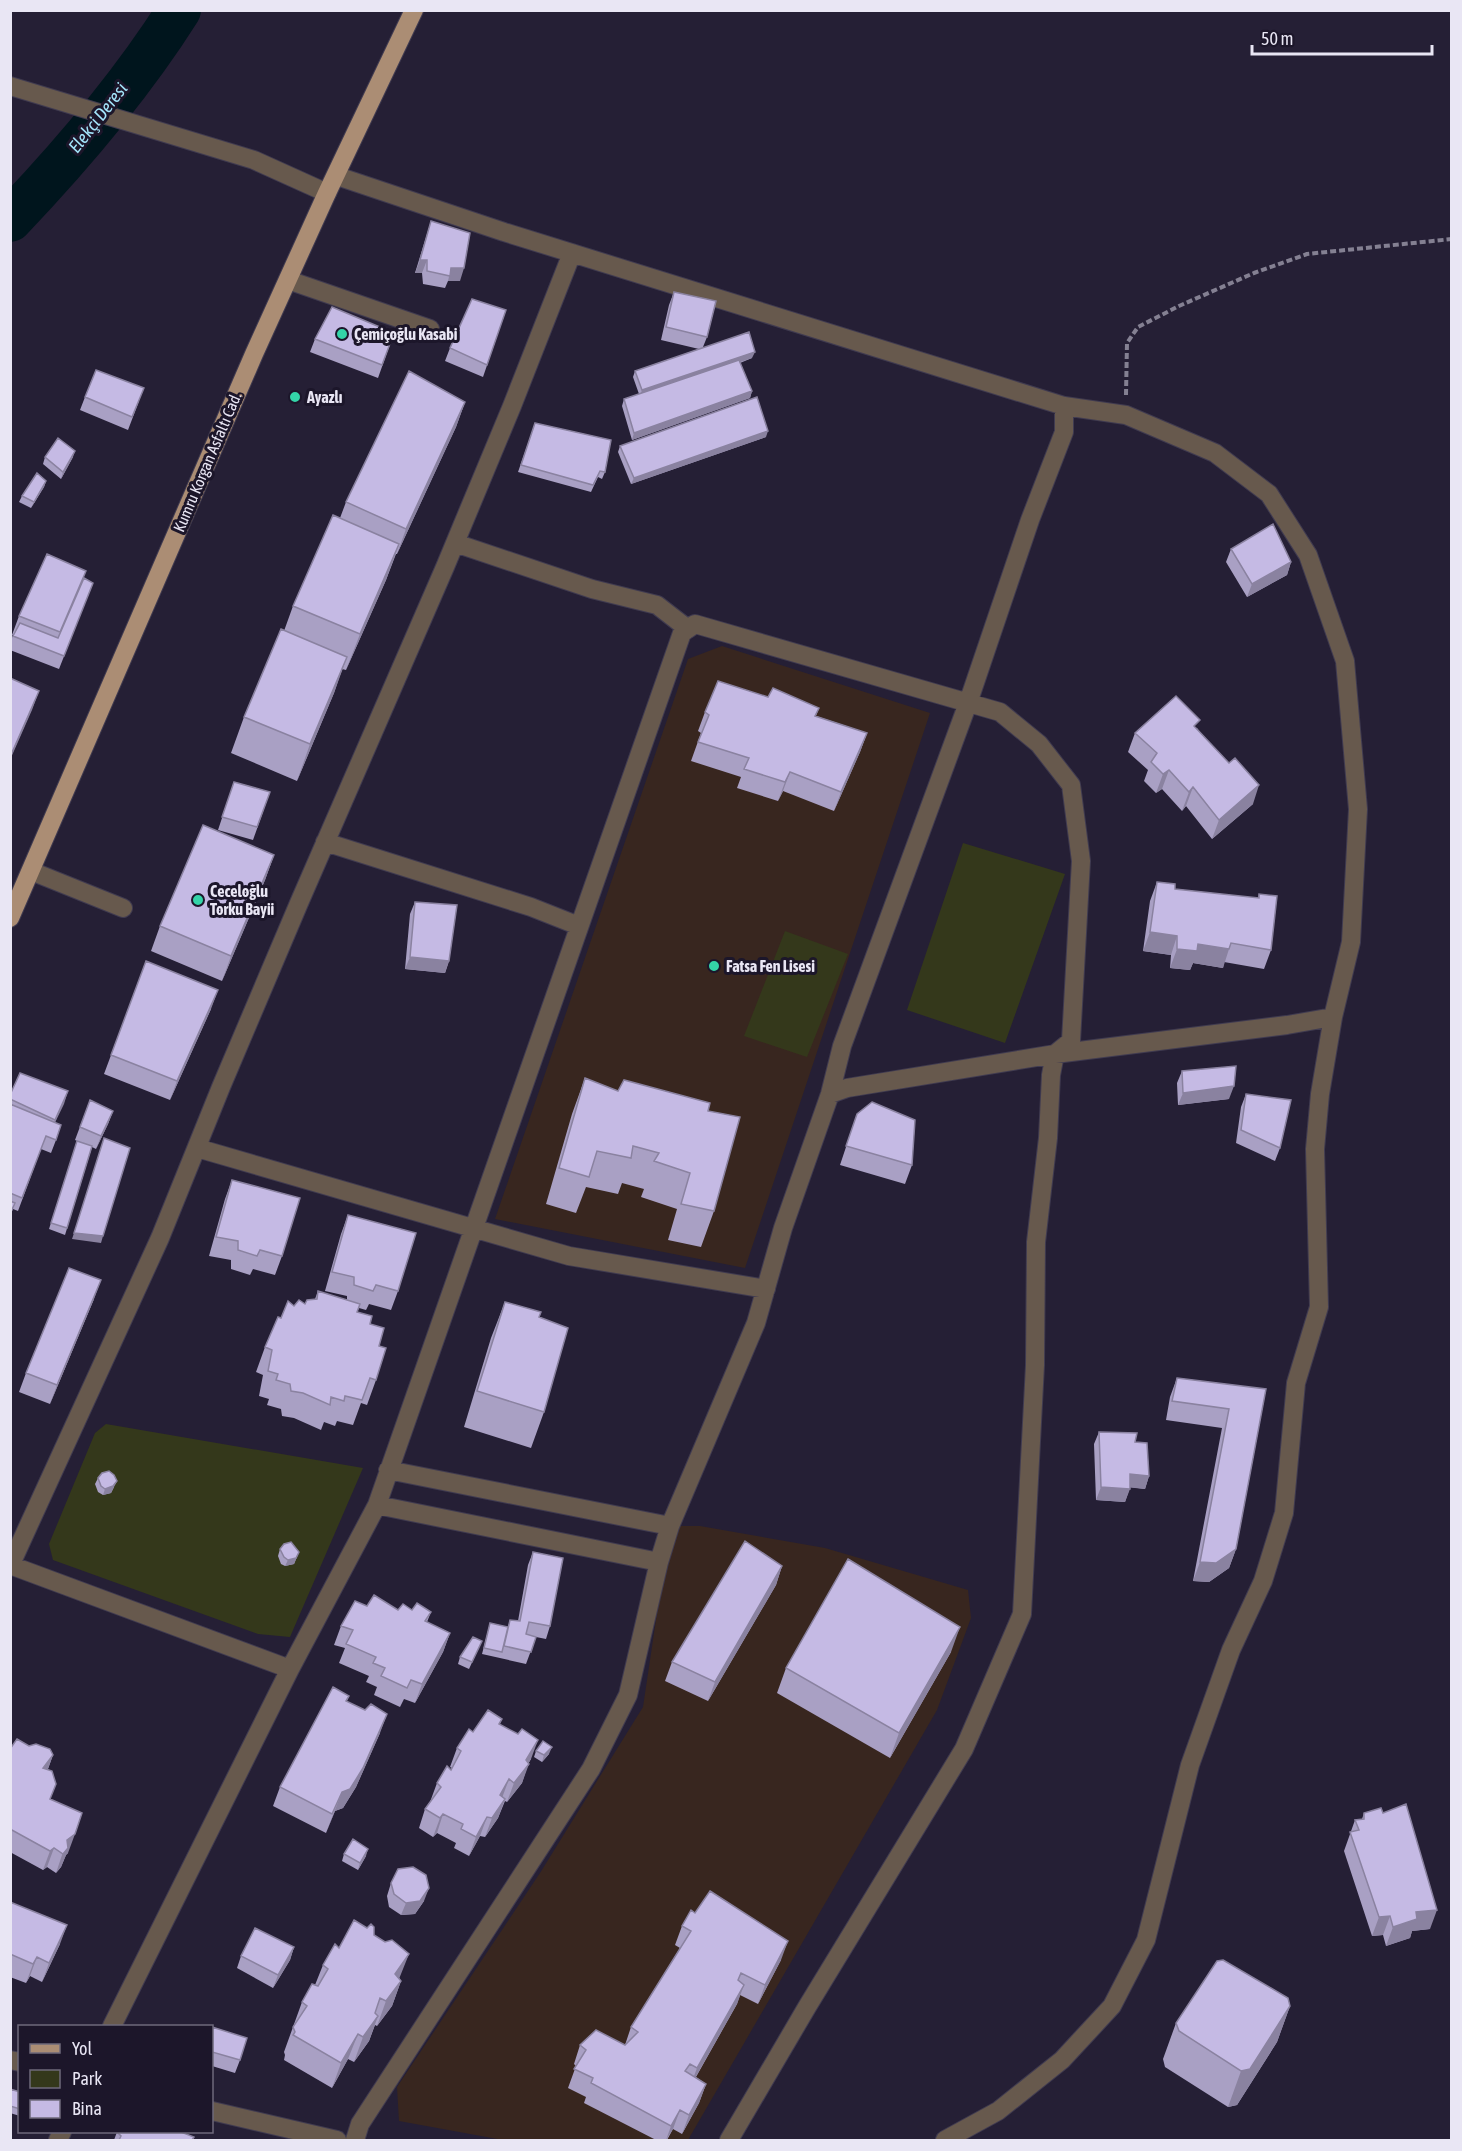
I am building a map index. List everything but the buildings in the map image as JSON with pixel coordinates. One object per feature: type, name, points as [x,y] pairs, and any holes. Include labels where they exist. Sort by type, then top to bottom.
[{"type":"main road","name":"Kumru Korgan Asfaltı Cad.","points":[[10,918],[249,365],[414,10]]},
{"type":"street","points":[[10,86],[254,160],[327,193]]},
{"type":"street","points":[[337,176],[572,253],[1064,406],[1126,415],[1215,453],[1269,494],[1308,555],[1345,662],[1358,809],[1351,942],[1333,1017],[1320,1094],[1315,1149],[1319,1307],[1296,1383],[1284,1514],[1263,1581],[1231,1650],[1190,1765],[1146,1940],[1112,2006],[1062,2060],[998,2111],[945,2140]]},
{"type":"street","points":[[290,1669],[11,1566],[160,1238],[325,842],[455,543],[572,253]]},
{"type":"street","points":[[288,280],[430,328]]},
{"type":"street","points":[[355,2140],[360,2124],[591,1769],[628,1695],[659,1562],[670,1526],[756,1323],[783,1228],[830,1094],[842,1046],[968,702],[1030,520],[1065,432],[1064,406]]},
{"type":"street","points":[[455,543],[592,589],[657,605],[688,629]]},
{"type":"street","points":[[112,2025],[290,1669],[376,1505],[682,633],[695,624],[1000,712],[1040,744],[1071,785],[1081,861],[1071,1041],[1054,1054],[1048,1138],[1036,1242],[1035,1365],[1022,1614],[964,1749],[729,2140]]},
{"type":"street","points":[[325,842],[531,907],[579,926]]},
{"type":"street","points":[[31,871],[123,908]]},
{"type":"street","points":[[830,1094],[847,1088],[1054,1054],[1287,1025],[1333,1017]]},
{"type":"street","points":[[196,1148],[569,1256],[765,1289]]},
{"type":"street","points":[[388,1470],[670,1526]]},
{"type":"street","points":[[376,1505],[659,1562]]},
{"type":"street","points":[[213,2111],[337,2140]]},
{"type":"path","points":[[1126,415],[1127,343],[1138,327],[1254,273],[1307,254],[1452,239]]},
{"type":"shaded area","name":"Fatsa Fen Lisesi","points":[[722,646],[930,713],[745,1268],[495,1219],[688,659]]},
{"type":"shaded area","points":[[670,1526],[700,1526],[825,1548],[968,1590],[971,1618],[937,1710],[688,2140],[503,2140],[399,2121],[397,2087],[540,1873],[643,1707]]},
{"type":"green space","points":[[963,843],[1065,874],[1005,1043],[907,1010]]},
{"type":"green space","points":[[785,931],[848,954],[807,1057],[744,1036]]},
{"type":"green space","points":[[106,1424],[363,1468],[290,1637],[258,1634],[53,1560],[49,1544],[95,1433]]},
{"type":"waterway","name":"Elekçi Deresi","points":[[10,220],[121,93],[179,10]]},
{"type":"place","name":"Çemiçoğlu Kasabi","points":[[342,334]]},
{"type":"place","name":"Ayazlı","points":[[295,397]]},
{"type":"place","name":"Ceceloğlu Torku Bayii","points":[[198,900]]},
{"type":"place","name":"Fatsa Fen Lisesi","points":[[714,966]]}]
